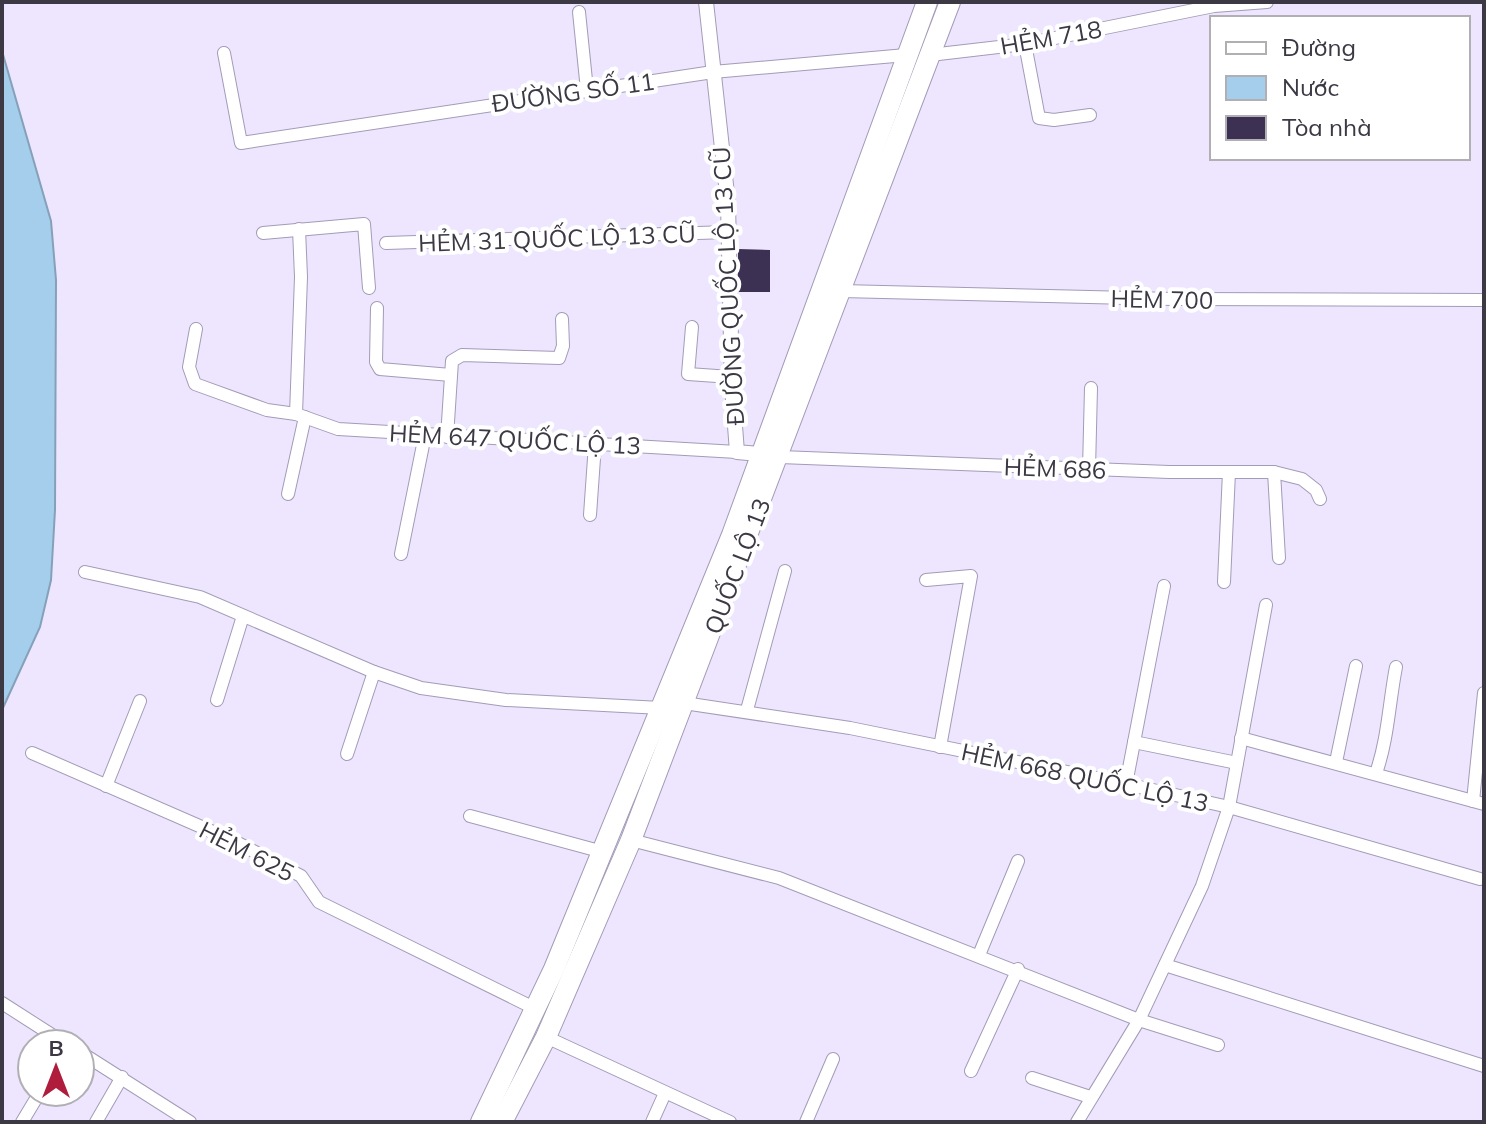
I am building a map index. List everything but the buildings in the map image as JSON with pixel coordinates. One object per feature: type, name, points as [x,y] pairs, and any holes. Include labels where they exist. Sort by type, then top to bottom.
[{"type":"highway","name":"QUỐC LỘ 13","points":[[481,1122],[536,1009],[732,535],[759,454],[927,2]]},
{"type":"highway","name":"QUỐC LỘ 13","points":[[502,1122],[546,1037],[631,840],[780,457],[950,2]]},
{"type":"highway","points":[[759,454],[780,457]]},
{"type":"street","name":"ĐƯỜNG QUỐC LỘ 13 CŨ","points":[[706,2],[729,232],[731,377],[737,452],[759,454]]},
{"type":"street","name":"HẺM 718","points":[[930,55],[1025,44],[1214,6],[1267,2]]},
{"type":"street","points":[[579,12],[587,90]]},
{"type":"street","points":[[1025,44],[1039,118],[1054,120],[1090,115]]},
{"type":"street","name":"ĐƯỜNG SỐ 11","points":[[224,53],[241,143],[713,72],[906,55]]},
{"type":"street","points":[[263,233],[364,224],[369,288]]},
{"type":"street","points":[[288,494],[300,416],[299,229]]},
{"type":"street","name":"HẺM 31 QUỐC LỘ 13 CŨ","points":[[386,243],[729,232]]},
{"type":"street","name":"HẺM 700","points":[[841,291],[1173,299],[1484,300]]},
{"type":"street","points":[[377,308],[376,362],[380,369],[451,375]]},
{"type":"street","points":[[447,437],[452,361],[462,355],[559,358],[563,346],[562,319]]},
{"type":"street","points":[[692,327],[688,374],[731,377]]},
{"type":"street","name":"HẺM 647 QUỐC LỘ 13","points":[[196,329],[189,367],[195,384],[267,410],[300,416],[338,429],[737,452]]},
{"type":"street","points":[[1089,469],[1091,388]]},
{"type":"street","points":[[401,554],[425,435]]},
{"type":"street","points":[[590,515],[595,444]]},
{"type":"street","name":"HẺM 686","points":[[780,457],[1089,469],[1274,472],[1302,479],[1316,490],[1320,499]]},
{"type":"street","points":[[1224,582],[1229,472]]},
{"type":"street","points":[[1274,472],[1279,558]]},
{"type":"street","points":[[747,710],[785,571]]},
{"type":"street","points":[[85,572],[200,597],[374,672],[421,688],[506,700],[661,708]]},
{"type":"street","points":[[926,580],[971,576],[940,747]]},
{"type":"street","points":[[1126,784],[1164,586]]},
{"type":"street","points":[[1077,1122],[1139,1020],[1202,886],[1229,807],[1266,605]]},
{"type":"street","points":[[217,700],[243,616]]},
{"type":"street","points":[[1336,762],[1356,666]]},
{"type":"street","points":[[1376,773],[1387,736],[1387,710],[1396,667]]},
{"type":"street","points":[[347,754],[374,672]]},
{"type":"street","points":[[1241,738],[1478,802],[1484,693]]},
{"type":"street","points":[[106,786],[140,701]]},
{"type":"street","name":"HẺM 668 QUỐC LỘ 13","points":[[684,703],[747,710],[1126,784],[1229,807],[1480,879]]},
{"type":"street","points":[[1134,742],[1237,763]]},
{"type":"street","name":"HẺM 625","points":[[32,753],[236,842],[301,876],[319,902],[536,1009]]},
{"type":"street","points":[[470,816],[603,852]]},
{"type":"street","points":[[631,840],[779,878],[1018,969],[1139,1020],[1218,1045]]},
{"type":"street","points":[[979,955],[1018,861]]},
{"type":"street","points":[[1165,965],[1484,1066]]},
{"type":"street","points":[[971,1071],[1018,969]]},
{"type":"street","points":[[2,1003],[41,1028]]},
{"type":"street","points":[[546,1037],[730,1122]]},
{"type":"street","points":[[806,1122],[833,1059]]},
{"type":"street","points":[[96,1062],[190,1122]]},
{"type":"street","points":[[96,1122],[122,1077]]},
{"type":"street","points":[[1032,1078],[1090,1097]]},
{"type":"street","points":[[652,1122],[665,1093]]},
{"type":"water","points":[[2,51],[51,221],[56,280],[55,510],[51,580],[40,627],[2,710]]}]
